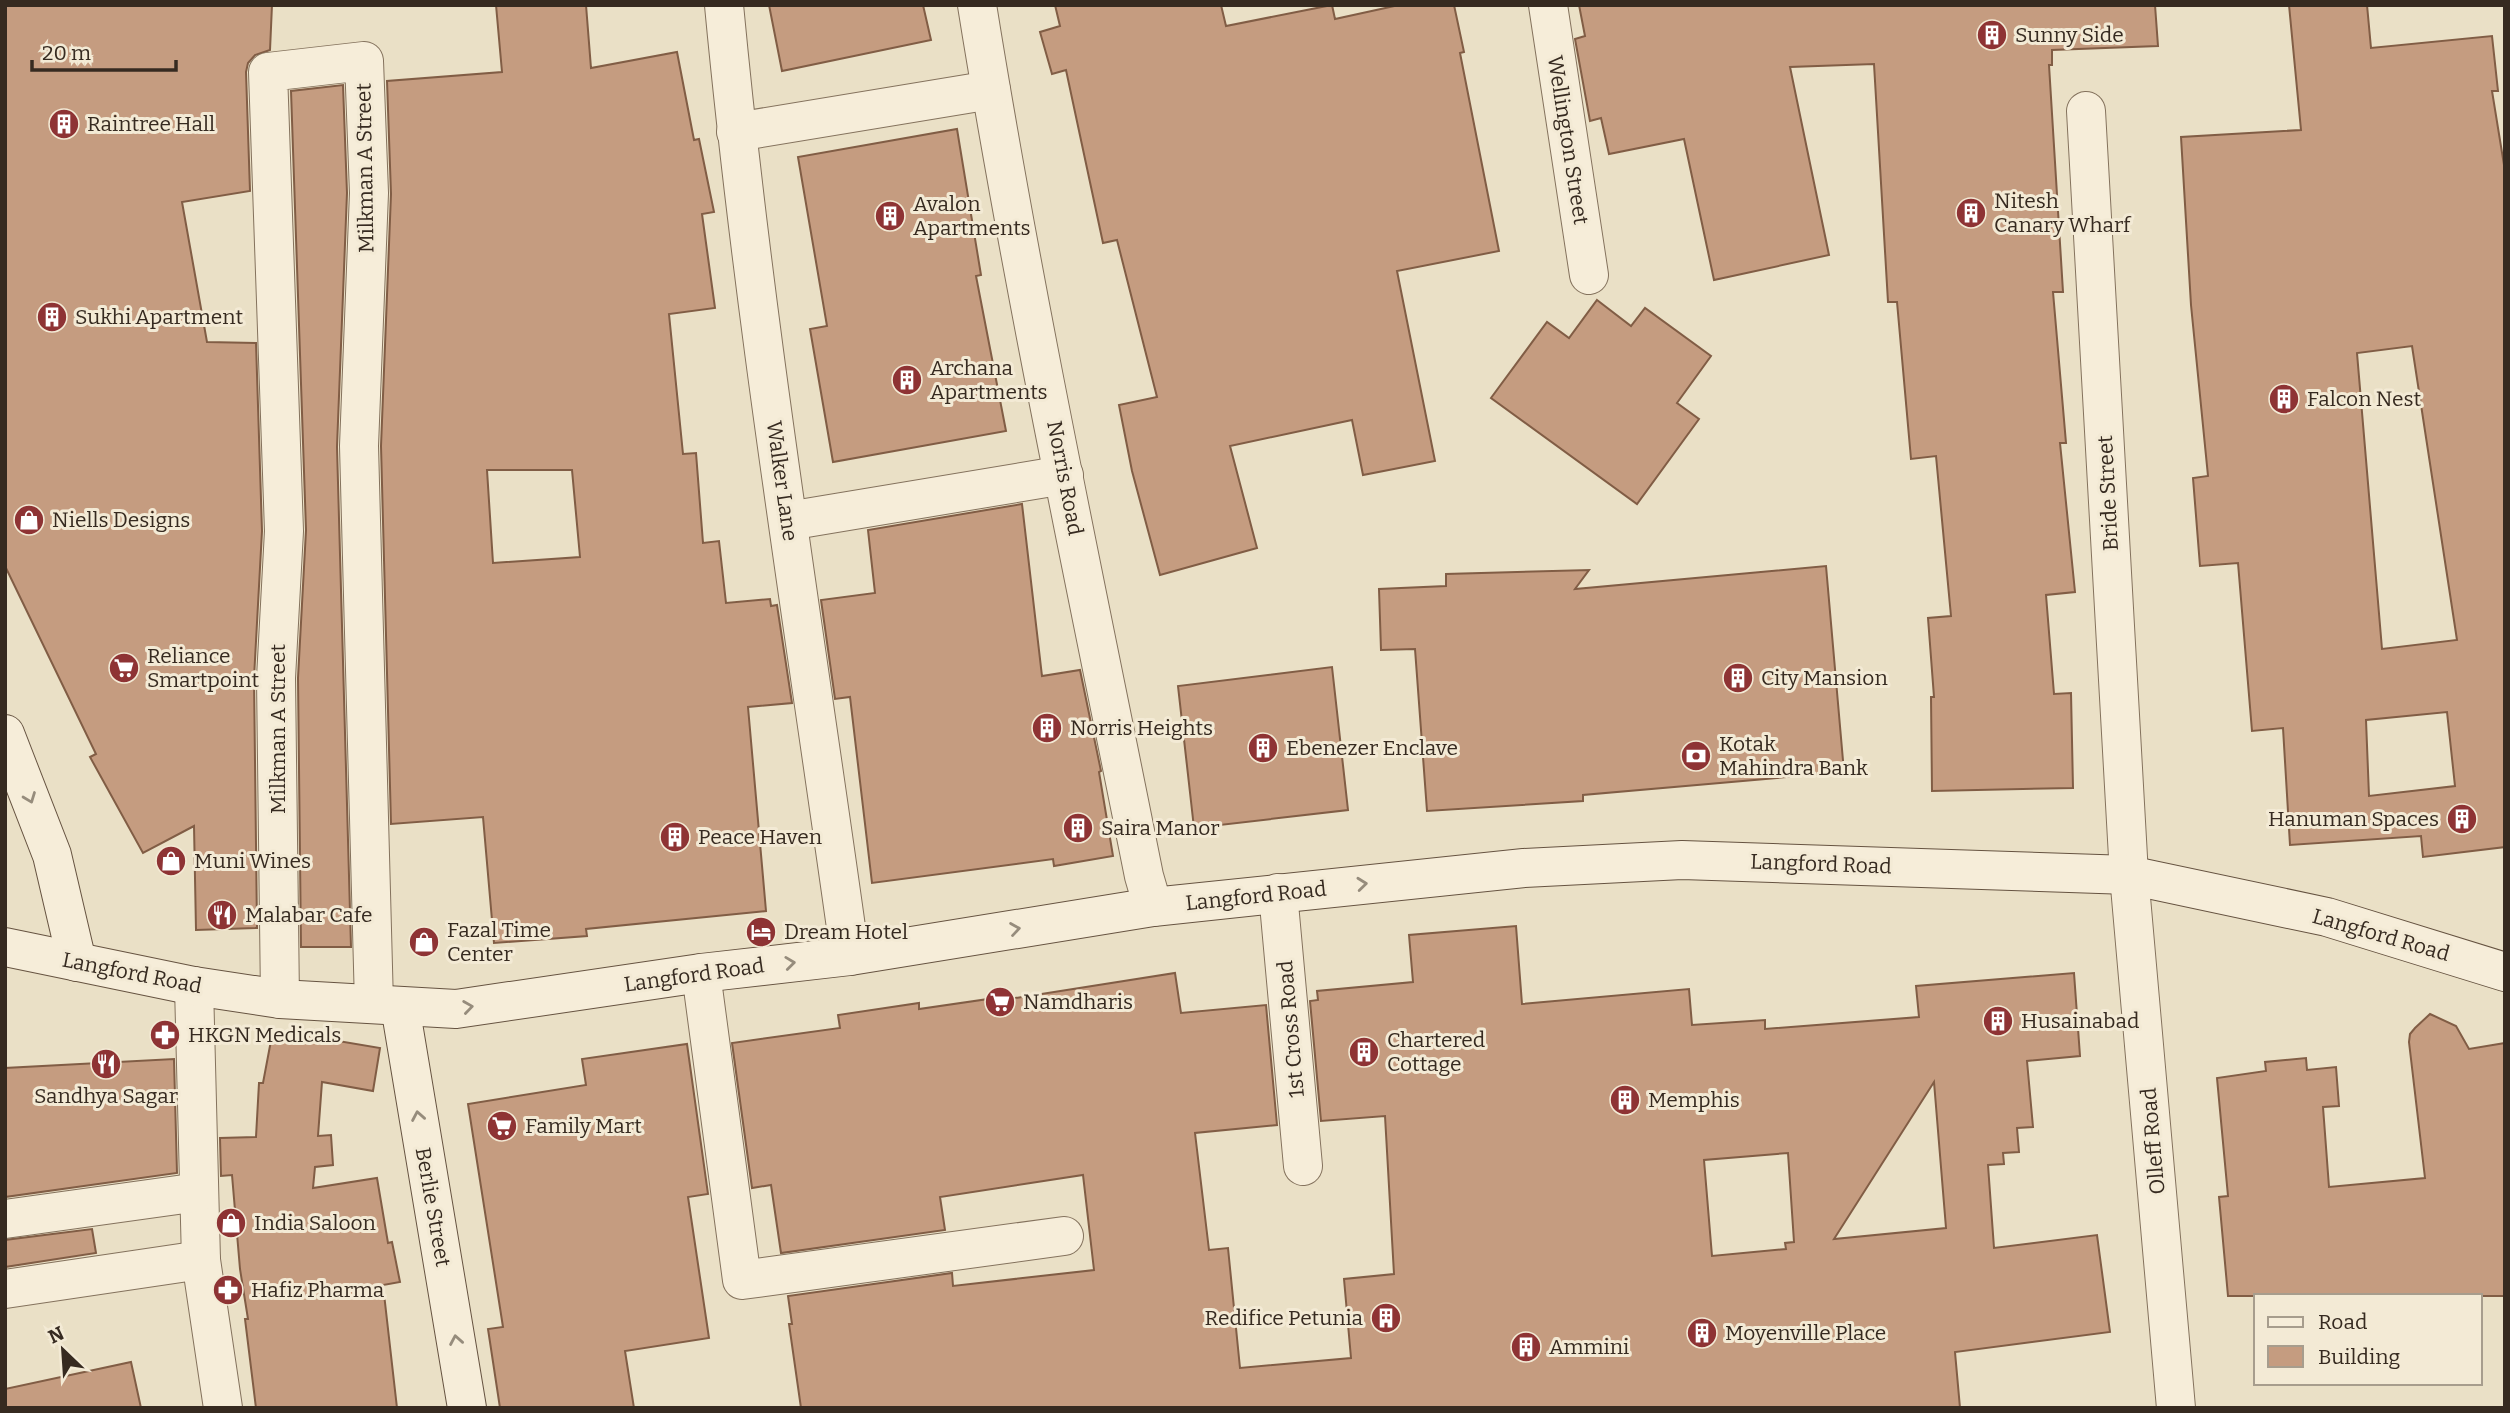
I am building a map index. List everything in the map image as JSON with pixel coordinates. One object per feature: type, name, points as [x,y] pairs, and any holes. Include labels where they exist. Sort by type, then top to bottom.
[{"type":"street","name":"Walker Lane","points":[[724,5],[736,132],[850,956]]},
{"type":"street","name":"Norris Road","points":[[977,5],[1064,475],[1141,862],[1153,907]]},
{"type":"street","name":"Wellington Street","points":[[1548,5],[1589,275]]},
{"type":"street","name":"Milkman A Street","points":[[280,999],[276,678],[284,531],[268,72],[364,61],[369,193],[359,446],[387,1005]]},
{"type":"street","points":[[736,132],[991,90]]},
{"type":"street","name":"Bride Street","points":[[2086,111],[2129,875]]},
{"type":"street","points":[[788,521],[1064,475]]},
{"type":"street","points":[[5,734],[52,855],[77,962]]},
{"type":"street","name":"Langford Road","points":[[5,947],[194,986],[280,999],[456,1009],[701,973],[850,956],[1153,907],[1524,868],[1682,860],[2129,875],[2328,918],[2505,972]]},
{"type":"street","name":"Olleff Road","points":[[2129,875],[2176,1408]]},
{"type":"street","name":"1st Cross Road","points":[[1278,893],[1303,1166]]},
{"type":"street","points":[[701,973],[742,1280],[1064,1236]]},
{"type":"street","points":[[194,986],[201,1260],[223,1408]]},
{"type":"street","name":"Berlie Street","points":[[387,1005],[467,1408]]},
{"type":"street","points":[[5,1219],[199,1192]]},
{"type":"street","points":[[5,1289],[201,1260]]},
{"type":"building","points":[[5,5],[272,5],[270,50],[255,55],[248,63],[246,72],[250,191],[182,202],[207,342],[256,343],[262,531],[254,678],[257,928],[196,930],[194,826],[143,853],[90,757],[96,754],[5,566]]},
{"type":"building","points":[[496,5],[586,5],[591,68],[677,52],[694,140],[699,139],[714,212],[702,214],[715,308],[669,314],[683,454],[696,453],[703,543],[719,541],[726,603],[770,599],[771,606],[777,605],[792,703],[748,707],[766,911],[586,929],[587,936],[494,943],[483,817],[391,824],[381,446],[391,194],[387,81],[502,72]],"holes":[[[487,470],[572,470],[580,557],[493,563]]]},
{"type":"building","points":[[769,5],[923,5],[931,40],[782,71]]},
{"type":"building","points":[[1055,5],[1221,5],[1226,26],[1332,5],[1335,19],[1399,5],[1454,5],[1464,52],[1460,53],[1499,251],[1397,271],[1435,461],[1363,475],[1352,420],[1230,446],[1257,548],[1160,575],[1132,471],[1119,405],[1157,397],[1117,240],[1103,243],[1066,70],[1052,74],[1040,32],[1060,26]]},
{"type":"building","points":[[1579,5],[2155,5],[2158,46],[2052,50],[2052,65],[2049,65],[2063,292],[2053,292],[2066,443],[2060,443],[2075,592],[2046,595],[2054,694],[2071,693],[2073,788],[1932,791],[1931,697],[1934,697],[1928,618],[1951,616],[1936,456],[1911,459],[1897,302],[1888,302],[1874,64],[1790,67],[1829,255],[1714,280],[1684,139],[1609,154],[1601,118],[1590,121],[1575,39],[1585,36]]},
{"type":"building","points":[[2289,5],[2367,5],[2371,48],[2492,36],[2498,91],[2492,91],[2505,171],[2505,847],[2423,857],[2421,836],[2290,845],[2283,728],[2252,731],[2238,563],[2200,566],[2193,478],[2208,476],[2191,305],[2181,137],[2301,130]],"holes":[[[2412,346],[2457,640],[2382,649],[2357,353]],[[2447,712],[2455,786],[2369,796],[2366,720]]]},
{"type":"building","points":[[343,85],[347,193],[337,447],[351,947],[301,947],[298,678],[306,530],[291,91]]},
{"type":"building","points":[[957,129],[981,275],[976,276],[1006,431],[833,462],[810,329],[827,326],[798,157]]},
{"type":"building","points":[[1597,300],[1631,326],[1645,308],[1711,356],[1677,403],[1699,419],[1637,504],[1491,398],[1547,322],[1569,338]]},
{"type":"building","points":[[1022,504],[1042,676],[1080,670],[1101,771],[1099,772],[1113,856],[1054,866],[1053,859],[872,883],[850,697],[835,699],[821,600],[875,593],[868,530]]},
{"type":"building","points":[[1826,566],[1844,772],[1583,795],[1583,801],[1427,811],[1415,649],[1381,650],[1379,589],[1446,586],[1446,574],[1589,570],[1575,589]]},
{"type":"building","name":"Ebenezer Enclave","points":[[1332,667],[1348,810],[1194,828],[1178,686]]},
{"type":"building","points":[[1516,926],[1522,1004],[1689,989],[1692,1025],[1765,1020],[1765,1029],[1919,1017],[1916,986],[2074,973],[2080,1056],[2027,1061],[2033,1127],[2017,1128],[2019,1152],[2003,1153],[2004,1164],[1988,1165],[1994,1248],[2097,1235],[2110,1332],[1955,1352],[1960,1408],[801,1408],[789,1324],[792,1324],[788,1296],[952,1273],[953,1286],[1094,1270],[1083,1175],[940,1197],[945,1230],[781,1253],[771,1185],[752,1188],[732,1043],[840,1028],[838,1015],[919,1003],[919,1009],[1009,996],[1009,999],[1175,973],[1181,1013],[1266,1005],[1277,1125],[1195,1133],[1209,1250],[1228,1248],[1240,1368],[1351,1358],[1344,1279],[1394,1274],[1385,1116],[1321,1121],[1310,1001],[1318,1000],[1317,991],[1413,982],[1409,935]],"holes":[[[1934,1082],[1946,1228],[1834,1239]],[[1788,1153],[1794,1242],[1785,1243],[1786,1249],[1712,1256],[1704,1160]]]},
{"type":"building","points":[[2430,1014],[2456,1026],[2469,1049],[2505,1043],[2505,1296],[2228,1296],[2219,1197],[2228,1196],[2217,1078],[2266,1071],[2265,1062],[2306,1058],[2307,1070],[2336,1067],[2339,1106],[2323,1107],[2329,1187],[2425,1178],[2409,1042],[2410,1034]]},
{"type":"building","points":[[273,1030],[380,1048],[373,1091],[322,1082],[318,1136],[331,1135],[333,1165],[315,1167],[313,1188],[377,1178],[388,1243],[392,1242],[400,1282],[383,1285],[397,1408],[256,1408],[232,1175],[221,1176],[220,1138],[256,1137],[259,1083],[263,1083]]},
{"type":"building","points":[[687,1044],[708,1194],[688,1197],[709,1338],[625,1351],[634,1408],[500,1408],[488,1329],[503,1327],[468,1104],[586,1085],[582,1059]]},
{"type":"building","points":[[174,1059],[177,1173],[5,1197],[5,1068]]},
{"type":"building","points":[[92,1229],[96,1253],[5,1267],[5,1240]]},
{"type":"building","points":[[131,1362],[141,1408],[5,1408],[5,1389]]},
{"type":"place","name":"Sunny Side","points":[[1992,35]]},
{"type":"place","name":"Raintree Hall","points":[[64,124]]},
{"type":"place","name":"Nitesh Canary Wharf","points":[[1971,213]]},
{"type":"place","name":"Avalon Apartments","points":[[890,216]]},
{"type":"place","name":"Sukhi Apartment","points":[[52,317]]},
{"type":"place","name":"Archana Apartments","points":[[907,380]]},
{"type":"place","name":"Falcon Nest","points":[[2284,399]]},
{"type":"place","name":"Niells Designs","points":[[29,520]]},
{"type":"place","name":"Reliance Smartpoint","points":[[124,668]]},
{"type":"place","name":"City Mansion","points":[[1738,678]]},
{"type":"place","name":"Norris Heights","points":[[1047,728]]},
{"type":"place","name":"Ebenezer Enclave","points":[[1263,748]]},
{"type":"place","name":"Kotak Mahindra Bank","points":[[1696,756]]},
{"type":"place","name":"Hanuman Spaces","points":[[2462,819]]},
{"type":"place","name":"Saira Manor","points":[[1078,828]]},
{"type":"place","name":"Peace Haven","points":[[675,837]]},
{"type":"place","name":"Muni Wines","points":[[171,861]]},
{"type":"place","name":"Malabar Cafe","points":[[222,915]]},
{"type":"place","name":"Dream Hotel","points":[[761,932]]},
{"type":"place","name":"Fazal Time Center","points":[[424,942]]},
{"type":"place","name":"Namdharis","points":[[1000,1002]]},
{"type":"place","name":"Husainabad","points":[[1998,1021]]},
{"type":"place","name":"HKGN Medicals","points":[[165,1035]]},
{"type":"place","name":"Chartered Cottage","points":[[1364,1052]]},
{"type":"place","name":"Sandhya Sagar","points":[[106,1064]]},
{"type":"place","name":"Memphis","points":[[1625,1100]]},
{"type":"place","name":"Family Mart","points":[[502,1126]]},
{"type":"place","name":"India Saloon","points":[[231,1223]]},
{"type":"place","name":"Hafiz Pharma","points":[[228,1290]]},
{"type":"place","name":"Redifice Petunia","points":[[1386,1318]]},
{"type":"place","name":"Moyenville Place","points":[[1702,1333]]},
{"type":"place","name":"Ammini","points":[[1526,1347]]}]
